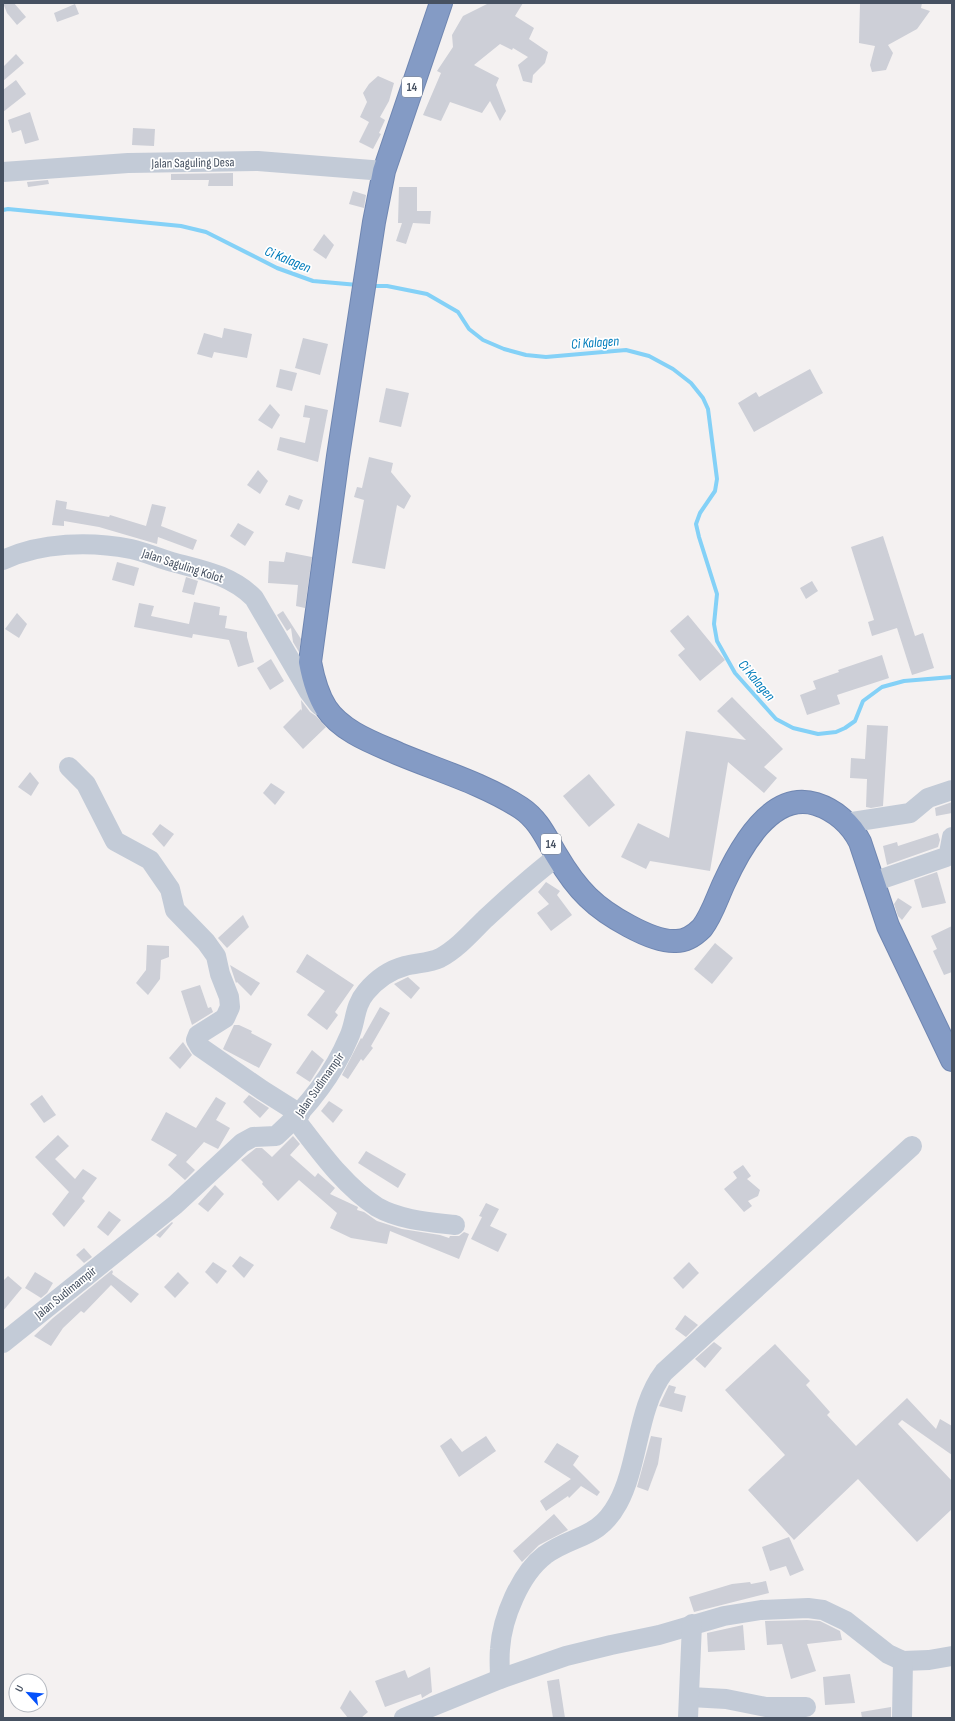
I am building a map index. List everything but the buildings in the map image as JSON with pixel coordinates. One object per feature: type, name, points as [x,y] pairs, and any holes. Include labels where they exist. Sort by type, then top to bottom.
[{"type":"highway","name":"14","points":[[442,3],[384,170],[367,266],[330,509],[310,662],[313,682],[319,696],[327,709],[340,723],[357,734],[381,746],[498,795],[522,808],[539,825],[557,857],[585,895],[598,907],[635,929],[656,937],[673,941],[692,936],[705,924],[736,858],[747,841],[772,812],[792,802],[809,802],[834,812],[853,830],[860,842],[888,926],[952,1060]]},
{"type":"street","name":"Jalan Saguling Desa","points":[[4,170],[128,163],[258,161],[384,170]]},
{"type":"street","name":"Jalan Saguling Kolot","points":[[3,560],[22,552],[62,546],[104,545],[132,549],[220,575],[245,589],[254,598],[309,692],[331,719],[340,723]]},
{"type":"street","points":[[69,767],[86,784],[115,841],[150,860],[170,889],[175,910],[206,942],[216,956],[220,974],[229,997],[230,1007],[225,1018],[198,1035],[196,1040],[200,1047],[298,1117],[324,1157],[353,1188],[377,1207],[396,1215],[424,1222],[455,1225]]},
{"type":"street","points":[[846,823],[910,813],[928,798],[952,790]]},
{"type":"street","points":[[873,882],[946,857],[949,853],[952,837]]},
{"type":"street","name":"Jalan Sudimampir","points":[[3,1342],[175,1205],[242,1142],[253,1137],[276,1136],[298,1117],[322,1085],[344,1048],[351,1033],[357,1007],[364,994],[375,982],[387,974],[404,966],[440,958],[463,940],[536,872],[557,857]]},
{"type":"street","points":[[500,1679],[500,1648],[502,1633],[520,1584],[527,1574],[546,1555],[596,1530],[610,1516],[626,1486],[651,1395],[664,1372],[912,1146]]},
{"type":"street","points":[[404,1718],[500,1679],[566,1656],[659,1635],[692,1624],[724,1616],[760,1610],[808,1608],[823,1610],[846,1621],[888,1654],[903,1661],[929,1660],[952,1656]]},
{"type":"street","points":[[688,1718],[692,1624]]},
{"type":"street","points":[[902,1718],[903,1661]]},
{"type":"street","points":[[690,1697],[726,1699],[766,1707],[806,1707]]},
{"type":"waterway","name":"Ci Kalagen","points":[[3,210],[8,209],[181,226],[206,232],[277,268],[313,281],[358,285]]},
{"type":"waterway","name":"Ci Kalagen","points":[[371,286],[387,286],[427,294],[458,312],[469,329],[483,340],[504,349],[526,355],[546,357],[626,350],[649,356],[673,369],[691,383],[703,398],[708,409],[717,479],[715,491],[700,513],[696,524],[717,594],[714,624],[717,641],[735,673],[776,719],[793,728],[818,734],[836,732],[855,721],[863,701],[882,687],[904,681],[952,677]]}]
